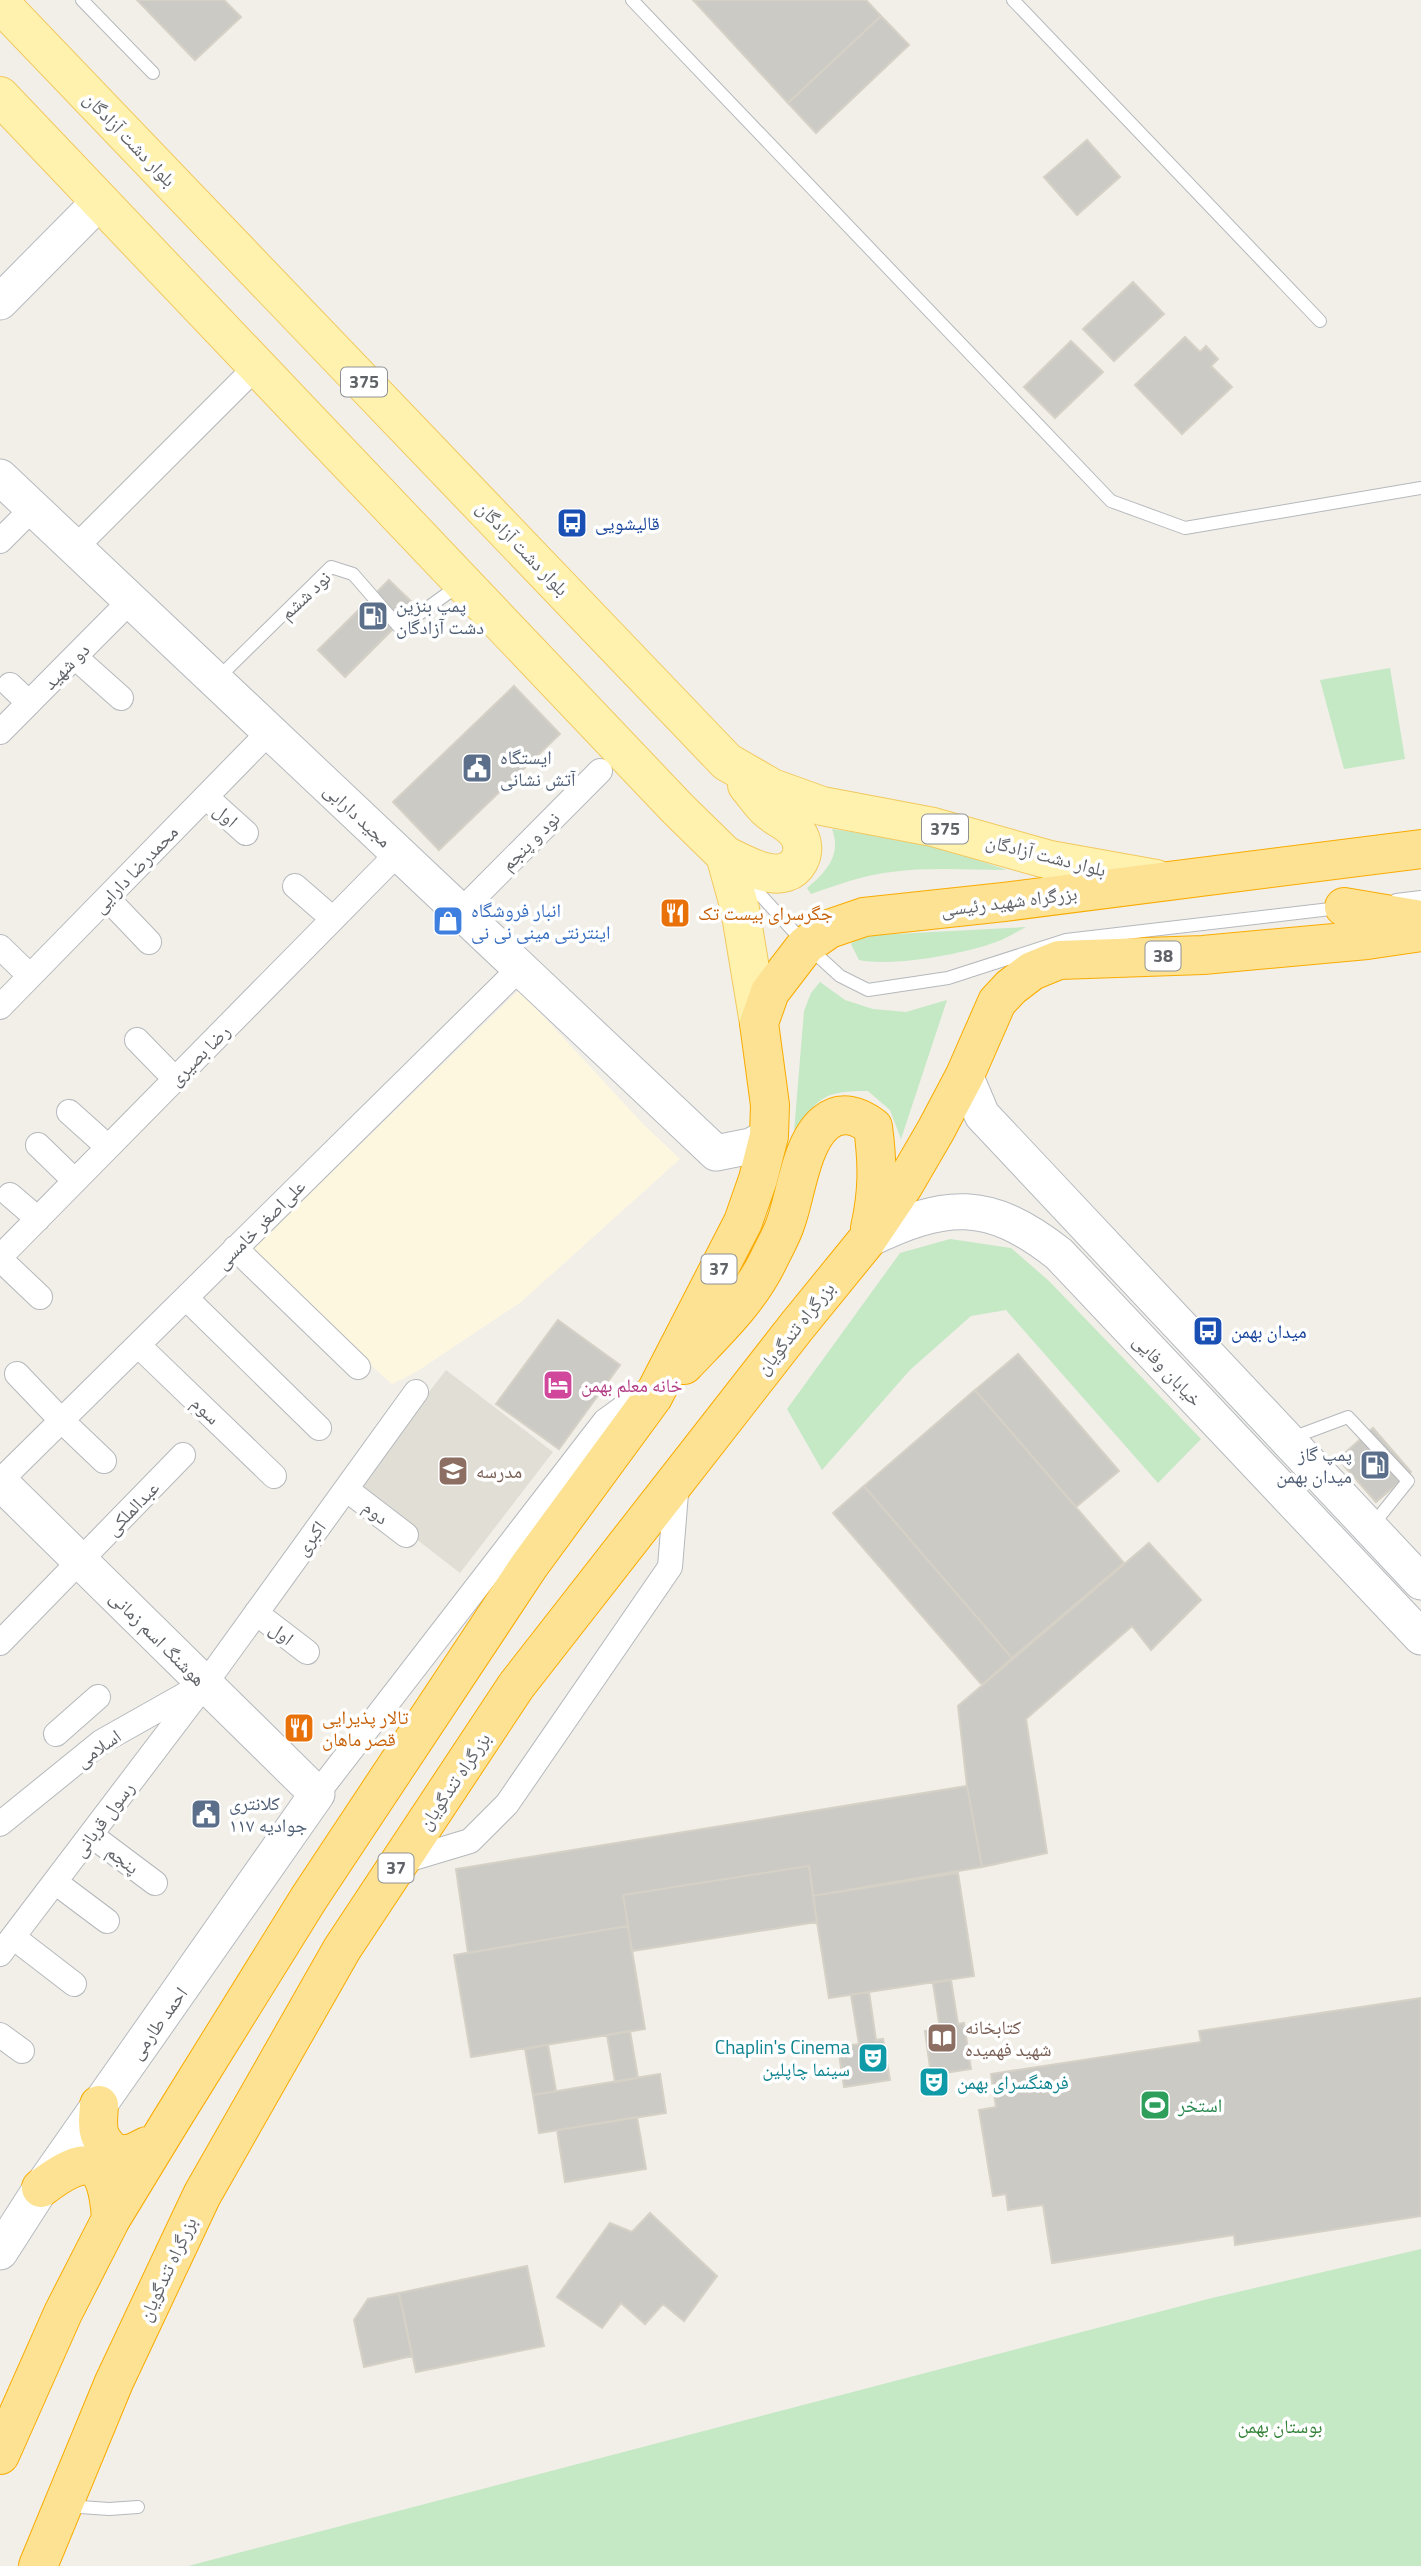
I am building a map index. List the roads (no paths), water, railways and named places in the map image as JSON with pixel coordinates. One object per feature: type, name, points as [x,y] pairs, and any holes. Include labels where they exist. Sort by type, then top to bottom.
[{"type":"highway","name":"بزرگراه شهید رئیسی","points":[[769,1136],[770,1105],[760,1023],[770,992],[806,945],[830,929],[864,917],[1421,849]]},
{"type":"highway","points":[[1343,907],[1421,920]]},
{"type":"highway","name":"38","points":[[867,1240],[904,1185],[965,1075],[997,1002],[1032,971],[1059,960],[1203,955],[1367,940],[1421,932]]},
{"type":"highway","points":[[658,1388],[744,1301],[767,1265],[786,1224],[804,1160],[813,1139],[825,1123],[838,1117],[852,1115],[863,1118],[873,1127],[878,1167],[875,1205],[867,1240]]},
{"type":"highway","name":"37","points":[[0,2455],[111,2219],[309,1898],[529,1566],[658,1388],[743,1222],[769,1136]]},
{"type":"highway","name":"بزرگراه تندگویان","points":[[38,2566],[114,2382],[202,2194],[342,1949],[516,1686],[867,1240]]},
{"type":"highway","points":[[99,2105],[97,2130],[103,2143],[116,2155],[133,2153],[161,2138]]},
{"type":"highway","points":[[41,2188],[65,2170],[88,2165],[97,2168],[109,2188],[111,2219]]},
{"type":"highway","points":[[21,2566],[40,2524],[80,2463]]},
{"type":"main road","name":"بلوار دشت آزادگان","points":[[0,3],[727,762],[772,788],[822,806],[933,827],[1050,860],[1168,881]]},
{"type":"main road","points":[[0,96],[659,790],[725,855],[748,866],[779,874],[794,868],[802,854],[803,846],[796,830],[769,811],[727,762]]},
{"type":"main road","points":[[725,855],[740,909],[760,1023]]},
{"type":"street","points":[[0,302],[100,201]]},
{"type":"street","points":[[75,548],[257,366]]},
{"type":"street","name":"مجید دارابی","points":[[0,477],[716,1153],[751,1146],[769,1136]]},
{"type":"street","points":[[0,541],[33,508]]},
{"type":"street","name":"دو شهید","points":[[0,732],[131,600]]},
{"type":"street","points":[[75,657],[121,698]]},
{"type":"street","points":[[10,685],[29,703]]},
{"type":"street","name":"محمدرضا دارایی","points":[[0,1007],[270,731]]},
{"type":"street","name":"نود و پنجم","points":[[461,911],[600,771]]},
{"type":"street","name":"اول","points":[[206,797],[246,833]]},
{"type":"street","name":"رضا بصیری","points":[[0,1258],[398,853]]},
{"type":"street","points":[[295,886],[333,919]]},
{"type":"street","points":[[107,898],[149,942]]},
{"type":"street","points":[[0,947],[30,976]]},
{"type":"street","name":"علی‌اصغر خامسی","points":[[0,1481],[520,968]]},
{"type":"street","points":[[137,1040],[175,1079]]},
{"type":"street","name":"خیابان وفایی","points":[[965,1075],[982,1115],[1421,1581]]},
{"type":"street","points":[[69,1112],[108,1147]]},
{"type":"street","points":[[38,1146],[75,1181]]},
{"type":"street","points":[[10,1195],[37,1219]]},
{"type":"street","name":"خیابان وفایی","points":[[867,1240],[905,1222],[945,1211],[995,1215],[1037,1237],[1059,1254],[1421,1637]]},
{"type":"street","points":[[235,1248],[358,1367]]},
{"type":"street","points":[[0,1258],[40,1297]]},
{"type":"street","points":[[186,1298],[319,1428]]},
{"type":"street","name":"سوم","points":[[138,1345],[274,1476]]},
{"type":"street","points":[[17,1374],[104,1461]]},
{"type":"street","points":[[317,1794],[605,1421],[658,1388]]},
{"type":"street","name":"اکبری","points":[[205,1684],[416,1392]]},
{"type":"street","name":"عبدالملکی","points":[[0,1643],[183,1455]]},
{"type":"street","points":[[400,1862],[470,1841],[507,1804],[670,1567],[677,1480]]},
{"type":"street","name":"هوشنگ اسم زمانی","points":[[0,1481],[317,1794]]},
{"type":"street","name":"دوم","points":[[346,1489],[406,1535]]},
{"type":"street","name":"اول","points":[[256,1613],[307,1652]]},
{"type":"street","name":"اسلامی","points":[[0,1824],[101,1742],[205,1684]]},
{"type":"street","name":"رسول قربانی","points":[[6,1945],[205,1684]]},
{"type":"street","points":[[56,1734],[98,1698]]},
{"type":"street","points":[[79,1715],[101,1742]]},
{"type":"street","name":"احمد طارمی","points":[[0,2252],[41,2188],[317,1794]]},
{"type":"street","name":"پنجم","points":[[91,1835],[155,1883]]},
{"type":"street","points":[[55,1882],[107,1921]]},
{"type":"street","points":[[6,1945],[74,1984]]},
{"type":"street","points":[[0,2035],[22,2051]]},
{"type":"lane","points":[[82,0],[153,73]]},
{"type":"lane","points":[[632,0],[1111,501],[1185,528],[1421,488]]},
{"type":"lane","points":[[1013,0],[1320,321]]},
{"type":"lane","name":"نود ششم","points":[[215,680],[331,567],[353,574],[400,628],[462,583]]},
{"type":"lane","points":[[725,855],[806,945],[840,976],[868,990],[948,978],[1066,940],[1421,897]]},
{"type":"lane","points":[[1288,1440],[1348,1417],[1377,1446],[1408,1481],[1371,1527]]},
{"type":"lane","points":[[62,2506],[109,2509],[138,2507]]},
{"type":"place","name":"قالیشویی","points":[[572,523]]},
{"type":"place","name":"پمپ بنزین دشت آزادگان","points":[[373,616]]},
{"type":"place","name":"ایستگاه آتش نشانی","points":[[477,768]]},
{"type":"place","name":"جگرسرای بیست تک","points":[[675,913]]},
{"type":"place","name":"انبار فروشگاه اینترنتی مینی نی نی","points":[[448,921]]},
{"type":"place","name":"میدان بهمن","points":[[1208,1331]]},
{"type":"place","name":"خانه معلم بهمن","points":[[558,1385]]},
{"type":"place","name":"پمپ گاز میدان بهمن","points":[[1375,1465]]},
{"type":"place","name":"مدرسه","points":[[453,1471]]},
{"type":"place","name":"تالار پذیرایی قصر ماهان","points":[[299,1728]]},
{"type":"place","name":"کلانتری ۱۱۷ جوادیه","points":[[206,1814]]},
{"type":"place","name":"کتابخانه شهید فهمیده","points":[[942,2038]]},
{"type":"place","name":"Chaplin's Cinema سینما چاپلین","points":[[873,2058]]},
{"type":"place","name":"فرهنگسرای بهمن","points":[[934,2082]]},
{"type":"place","name":"استخر","points":[[1155,2105]]},
{"type":"park label","name":"بوستان بهمن","points":[[1280,2426]]}]
